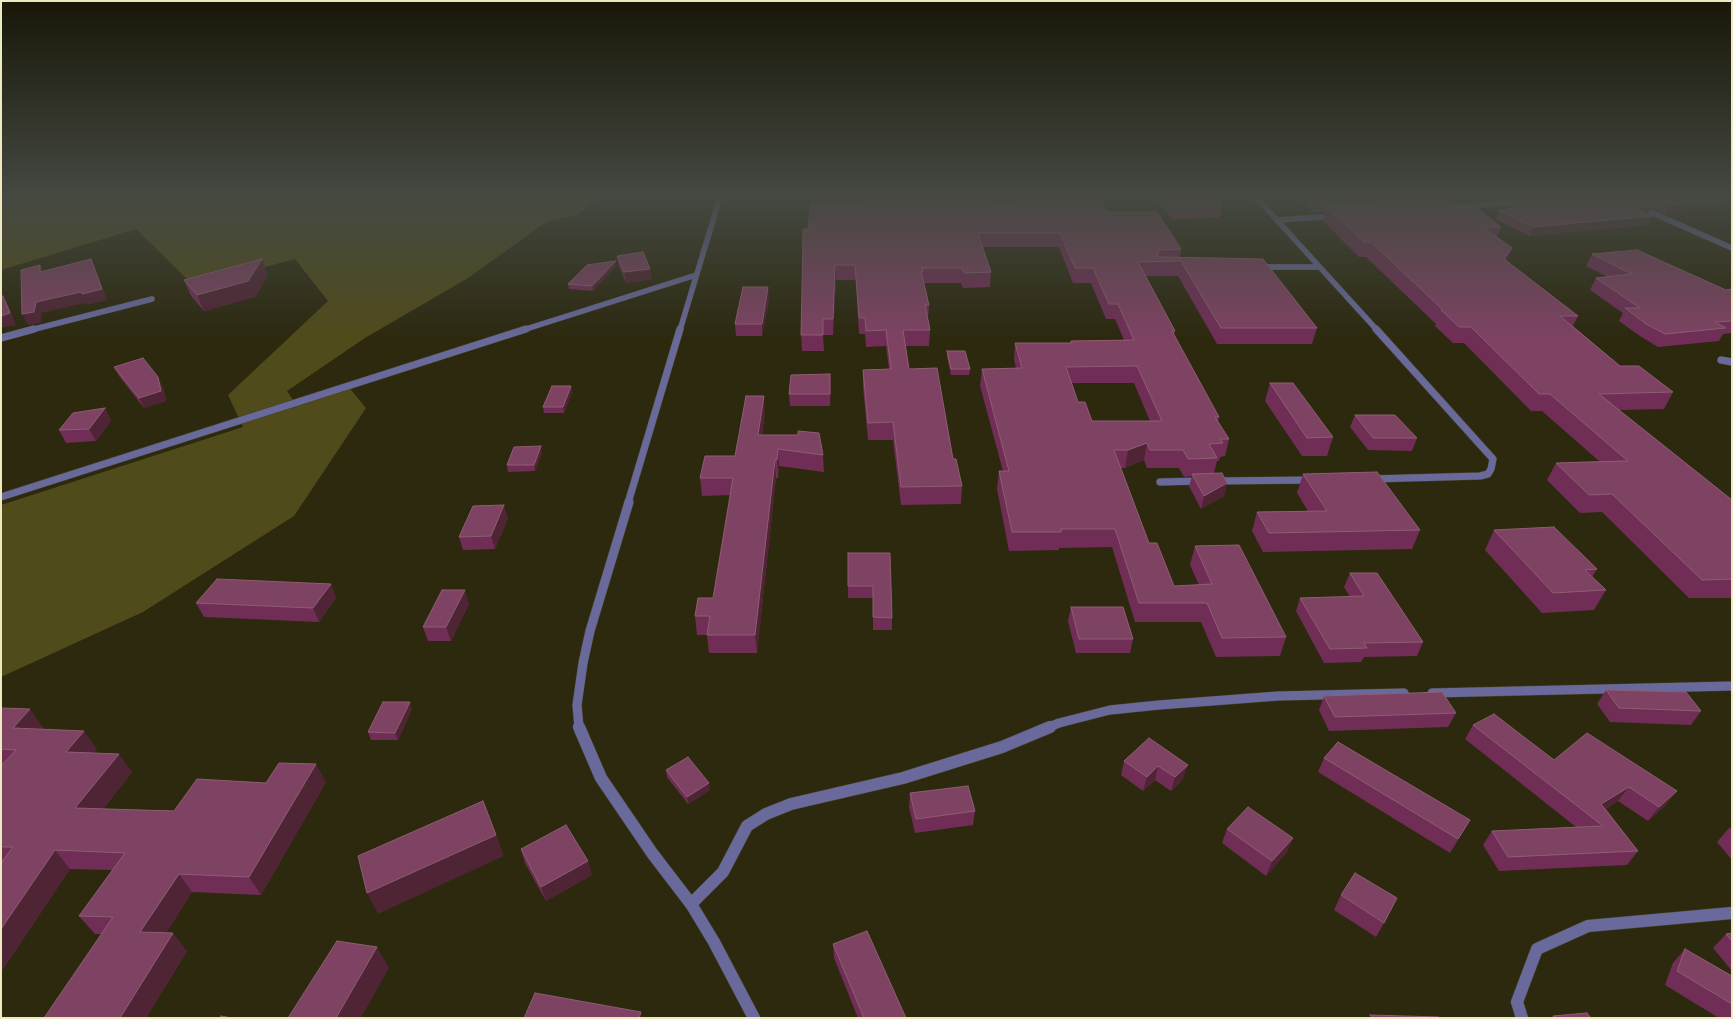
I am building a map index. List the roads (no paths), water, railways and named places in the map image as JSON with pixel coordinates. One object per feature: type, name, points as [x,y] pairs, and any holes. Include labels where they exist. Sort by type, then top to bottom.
[{"type":"street","points":[[706,245],[590,631],[583,663],[577,705],[579,728],[601,778],[652,854],[691,904],[714,942],[754,1018]]},
{"type":"street","points":[[1300,245],[1493,459],[1491,469],[1488,474],[1480,476],[1366,479]]},
{"type":"street","points":[[1250,267],[1319,266]]},
{"type":"street","points":[[1,497],[696,276]]},
{"type":"street","points":[[1,338],[152,299]]},
{"type":"street","points":[[1721,360],[1732,362]]},
{"type":"street","points":[[1160,482],[1319,480]]},
{"type":"street","points":[[691,904],[722,872],[747,826],[766,814],[791,804],[904,778],[1002,747],[1059,723],[1110,710],[1278,696],[1732,686]]},
{"type":"street","points":[[1522,1018],[1517,1002],[1537,949],[1588,926],[1732,913]]}]
